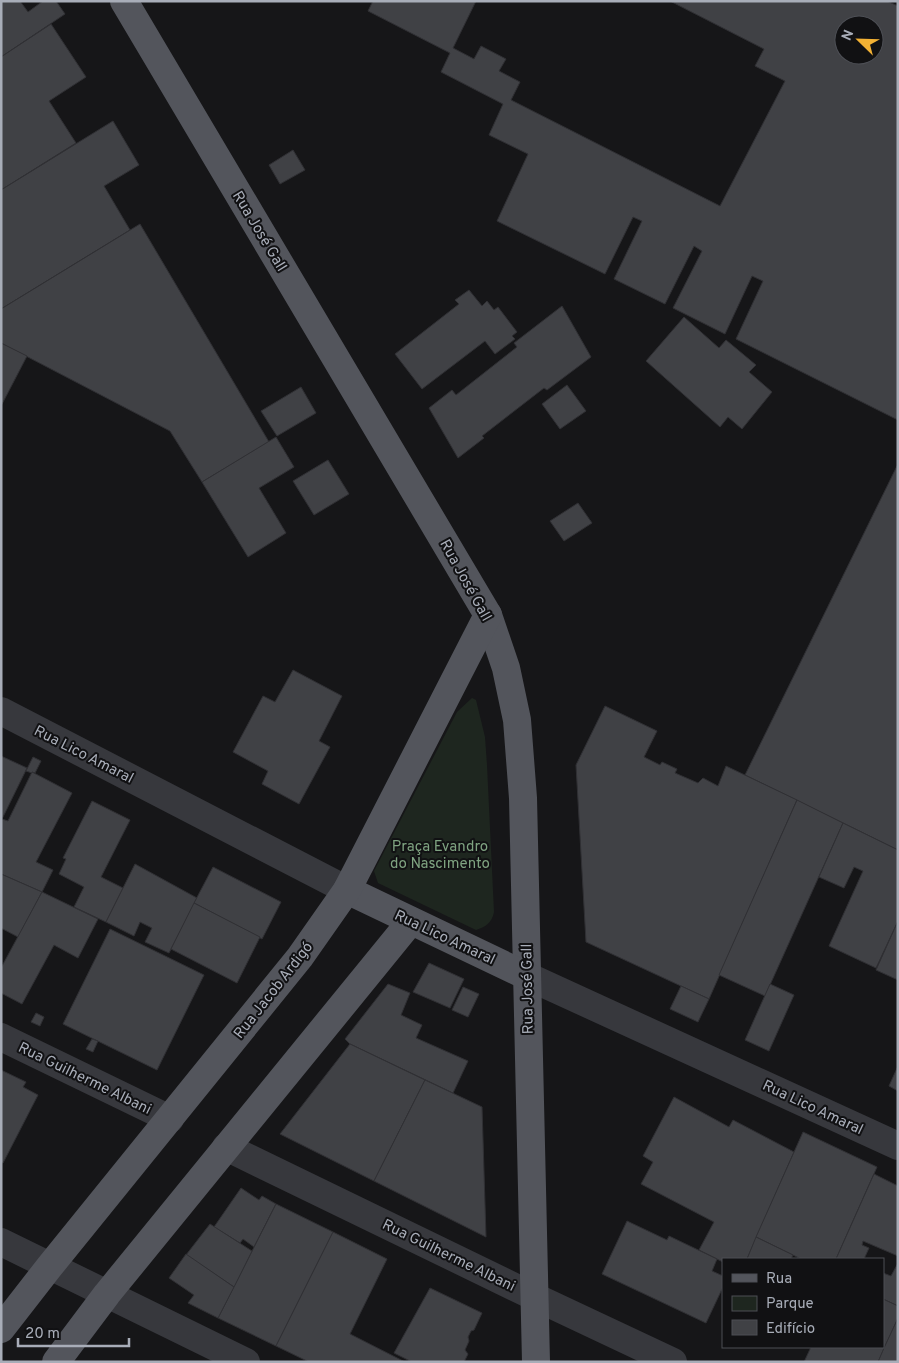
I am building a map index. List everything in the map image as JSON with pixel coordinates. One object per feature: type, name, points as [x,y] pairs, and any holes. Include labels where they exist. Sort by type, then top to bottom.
[{"type":"main road","name":"Rua José Gall","points":[[124,1],[488,615],[506,668],[517,720],[523,798],[536,1362]]},
{"type":"main road","name":"Rua Jacob Ardigó","points":[[1,1329],[300,957],[347,890],[488,615]]},
{"type":"main road","name":"Rua Lico Amaral","points":[[347,890],[527,976]]},
{"type":"main road","points":[[56,1362],[107,1294],[411,921]]},
{"type":"street","name":"Rua Lico Amaral","points":[[1,711],[347,890]]},
{"type":"street","name":"Rua Lico Amaral","points":[[527,976],[898,1146]]},
{"type":"street","name":"Rua Guilherme Albani","points":[[1,1036],[170,1119]]},
{"type":"street","name":"Rua Guilherme Albani","points":[[226,1147],[673,1362]]},
{"type":"street","points":[[1,1242],[246,1362]]},
{"type":"green space","name":"Praça Evandro do Nascimento","points":[[472,698],[476,700],[485,737],[494,912],[488,924],[476,930],[378,883],[374,871],[457,712]]},
{"type":"building","points":[[1,1],[20,1],[28,12],[43,1],[56,1],[65,14],[1,57]]},
{"type":"building","points":[[373,1],[476,1],[453,48],[474,59],[481,46],[506,59],[499,71],[520,82],[511,100],[720,206],[785,81],[755,66],[764,49],[670,1],[887,1],[898,6],[898,420],[736,339],[763,281],[752,276],[725,334],[673,308],[702,251],[694,246],[665,304],[614,279],[642,221],[633,217],[605,274],[497,221],[528,154],[489,135],[503,104],[441,72],[450,53],[368,11]]},
{"type":"building","points":[[51,24],[86,77],[49,101],[76,143],[1,190],[1,57]]},
{"type":"building","points":[[113,121],[139,165],[104,186],[130,230],[1,309],[1,190]]},
{"type":"building","points":[[293,150],[305,170],[280,184],[269,165]]},
{"type":"building","points":[[140,224],[269,442],[202,482],[170,431],[1,343],[1,309]]},
{"type":"building","points":[[469,290],[482,306],[487,301],[494,310],[498,307],[517,332],[512,336],[515,339],[495,354],[485,341],[422,389],[395,354],[459,304],[455,300]]},
{"type":"building","points":[[562,306],[591,357],[547,390],[544,388],[482,436],[484,438],[458,458],[429,408],[452,390],[456,395],[517,347],[514,343]]},
{"type":"building","points":[[684,317],[719,348],[726,340],[756,365],[749,372],[772,392],[742,429],[728,417],[720,427],[646,361]]},
{"type":"building","points":[[1,343],[27,356],[1,406]]},
{"type":"building","points":[[567,385],[586,411],[560,429],[542,404]]},
{"type":"building","points":[[301,387],[316,413],[277,436],[261,411]]},
{"type":"building","points":[[276,437],[294,467],[259,488],[286,533],[248,557],[202,482]]},
{"type":"building","points":[[328,460],[349,494],[314,515],[293,481]]},
{"type":"building","points":[[898,464],[898,850],[745,775]]},
{"type":"building","points":[[578,503],[592,523],[564,541],[550,521]]},
{"type":"building","points":[[293,670],[342,696],[319,741],[330,747],[299,804],[262,784],[268,771],[233,752],[263,696],[275,702]]},
{"type":"building","points":[[605,706],[657,731],[644,757],[660,765],[662,762],[677,769],[675,773],[698,783],[703,778],[718,786],[726,766],[797,800],[709,999],[586,942],[576,765]]},
{"type":"building","points":[[1,756],[27,768],[1,821]]},
{"type":"building","points":[[33,757],[41,761],[35,773],[26,771]]},
{"type":"building","points":[[32,772],[72,793],[36,862],[53,870],[42,892],[1,874],[1,821],[2,819],[8,821]]},
{"type":"building","points":[[797,800],[843,823],[765,996],[719,975]]},
{"type":"building","points":[[92,801],[130,820],[101,877],[123,888],[106,922],[74,907],[84,887],[59,874],[66,859],[63,858]]},
{"type":"building","points":[[843,823],[898,850],[898,921],[876,968],[829,946],[863,871],[854,867],[844,888],[819,877]]},
{"type":"building","points":[[135,864],[197,898],[169,953],[145,942],[152,928],[140,922],[134,936],[106,922]]},
{"type":"building","points":[[213,867],[281,902],[262,939],[194,903]]},
{"type":"building","points":[[1,874],[42,892],[18,937],[1,928]]},
{"type":"building","points":[[42,892],[98,919],[78,958],[54,945],[22,1004],[1,993],[1,968]]},
{"type":"building","points":[[194,903],[260,937],[237,983],[171,949]]},
{"type":"building","points":[[898,921],[898,980],[876,970]]},
{"type":"building","points":[[110,929],[204,975],[157,1070],[63,1024]]},
{"type":"building","points":[[429,963],[464,979],[450,1008],[413,992]]},
{"type":"building","points":[[388,984],[410,993],[401,1015],[422,1025],[416,1038],[468,1061],[453,1093],[350,1044],[345,1039]]},
{"type":"building","points":[[770,984],[794,995],[769,1051],[745,1040]]},
{"type":"building","points":[[681,986],[709,999],[698,1022],[670,1009]]},
{"type":"building","points":[[463,987],[479,994],[468,1017],[452,1010]]},
{"type":"building","points":[[36,1013],[44,1017],[40,1026],[31,1022]]},
{"type":"building","points":[[92,1039],[98,1041],[93,1052],[86,1049]]},
{"type":"building","points":[[350,1044],[425,1080],[374,1181],[280,1134]]},
{"type":"building","points":[[898,1066],[898,1091],[889,1086]]},
{"type":"building","points":[[1,1070],[26,1082],[23,1087],[38,1095],[3,1163],[1,1162]]},
{"type":"building","points":[[425,1080],[482,1107],[486,1237],[374,1181]]},
{"type":"building","points":[[674,1097],[729,1127],[733,1120],[794,1152],[747,1258],[722,1258],[722,1262],[699,1250],[714,1222],[641,1184],[653,1162],[643,1156]]},
{"type":"building","points":[[803,1132],[877,1167],[836,1258],[799,1258],[756,1237]]},
{"type":"building","points":[[874,1174],[898,1186],[898,1256],[863,1241],[862,1245],[869,1248],[864,1258],[836,1258]]},
{"type":"building","points":[[241,1188],[259,1200],[262,1196],[276,1204],[254,1247],[243,1239],[240,1243],[214,1227]]},
{"type":"building","points":[[276,1204],[333,1232],[276,1346],[218,1318]]},
{"type":"building","points":[[627,1221],[667,1240],[669,1236],[717,1259],[712,1271],[722,1276],[722,1289],[706,1323],[602,1274]]},
{"type":"building","points":[[210,1224],[252,1251],[234,1287],[186,1255]]},
{"type":"building","points":[[333,1232],[387,1259],[350,1334],[405,1362],[309,1362],[276,1346]]},
{"type":"building","points":[[756,1237],[793,1255],[792,1258],[747,1258]]},
{"type":"building","points":[[186,1254],[234,1287],[218,1318],[188,1303],[194,1295],[169,1278]]},
{"type":"building","points":[[898,1263],[898,1306],[884,1299],[884,1273],[891,1276]]},
{"type":"building","points":[[430,1288],[482,1313],[474,1330],[471,1331],[468,1337],[469,1341],[465,1350],[468,1354],[464,1362],[412,1362],[394,1353]]},
{"type":"building","points":[[884,1299],[898,1306],[898,1318],[878,1362],[804,1362],[811,1348],[884,1348]]},
{"type":"building","points":[[898,1318],[898,1362],[878,1362],[884,1348]]}]
